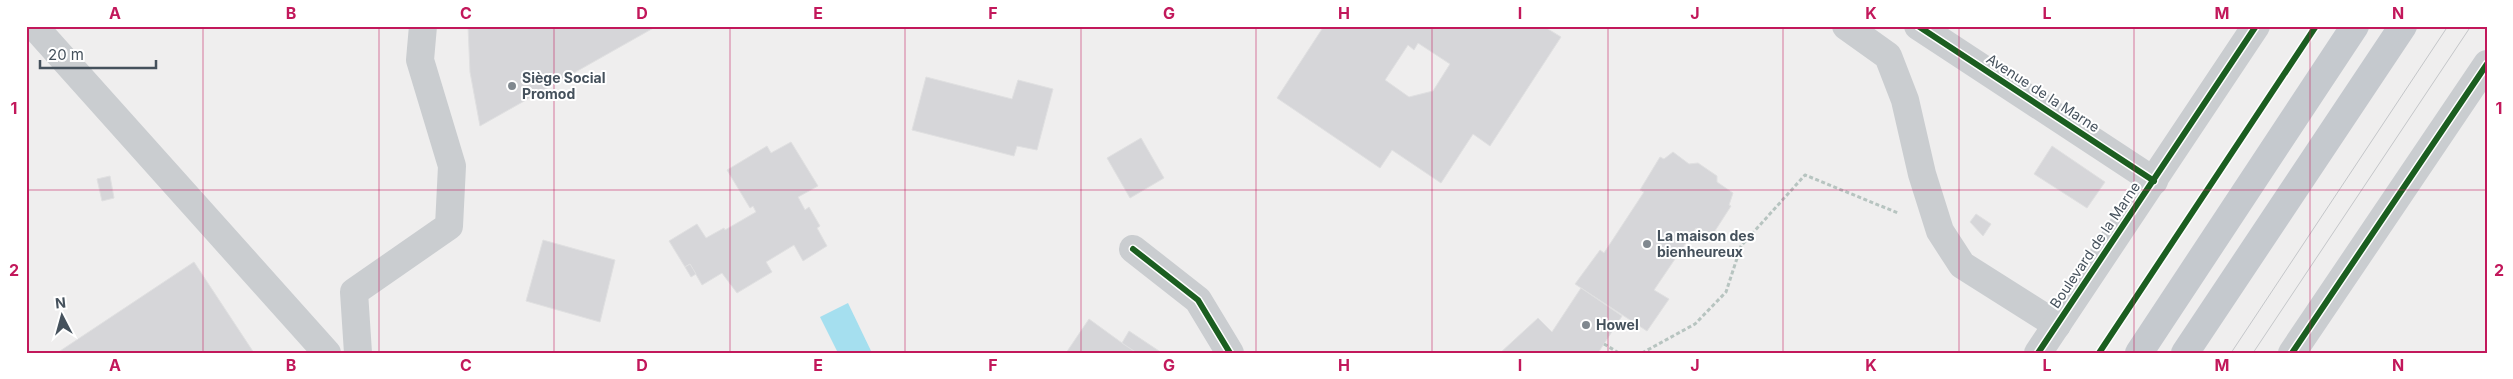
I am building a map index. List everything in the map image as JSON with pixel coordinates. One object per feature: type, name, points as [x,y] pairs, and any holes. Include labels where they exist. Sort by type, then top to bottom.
[{"type":"main road","points":[[2139,353],[2355,26]]},
{"type":"main road","points":[[2185,353],[2403,26]]},
{"type":"street","points":[[34,26],[327,353]]},
{"type":"street","points":[[358,353],[354,292],[449,226],[452,166],[420,60],[424,26]]},
{"type":"street","points":[[1846,26],[1888,56],[1905,100],[1922,174],[1940,231],[1962,265],[2057,325]]},
{"type":"street","name":"Avenue de la Marne","points":[[1918,26],[2154,180]]},
{"type":"street","name":"Boulevard de la Marne","points":[[2038,353],[2256,26]]},
{"type":"street","points":[[2292,353],[2487,64]]},
{"type":"street","points":[[1133,249],[1198,300],[1230,353]]},
{"type":"path","points":[[1642,353],[1694,324],[1726,292],[1741,246],[1805,175],[1940,231]]},
{"type":"path","points":[[1604,344],[1619,353]]},
{"type":"water","points":[[848,303],[872,353],[838,353],[820,317]]},
{"type":"building","name":"Siège Social Promod","points":[[468,26],[657,26],[480,126],[470,72]]},
{"type":"building","points":[[1324,26],[1543,26],[1561,37],[1490,146],[1473,134],[1441,183],[1392,150],[1380,168],[1277,98]],"holes":[[[1418,43],[1450,64],[1433,91],[1409,97],[1385,80],[1408,45],[1414,50]]]},
{"type":"building","points":[[926,77],[1012,99],[1018,80],[1053,89],[1037,150],[1017,146],[1014,156],[912,130]]},
{"type":"building","points":[[1141,138],[1164,178],[1130,198],[1107,158]]},
{"type":"building","points":[[791,142],[818,186],[798,197],[805,210],[809,207],[820,226],[817,228],[827,246],[803,261],[794,245],[766,262],[772,272],[737,293],[722,273],[702,285],[690,264],[685,267],[669,241],[697,224],[706,238],[724,228],[725,230],[756,212],[753,206],[750,208],[727,170],[767,146],[771,153]]},
{"type":"building","points":[[2052,146],[2105,182],[2087,208],[2034,174]]},
{"type":"building","name":"La maison des bienheureux","points":[[1673,152],[1689,164],[1698,163],[1717,176],[1717,182],[1733,193],[1729,205],[1731,206],[1711,237],[1696,228],[1654,290],[1669,299],[1647,331],[1575,284],[1600,250],[1604,253],[1644,192],[1640,190],[1660,157],[1664,159]]},
{"type":"building","points":[[110,176],[114,198],[102,201],[97,179]]},
{"type":"building","points":[[1976,214],[1991,224],[1983,236],[1970,222]]},
{"type":"building","points":[[543,240],[615,260],[600,322],[526,301]]},
{"type":"building","points":[[194,262],[254,353],[57,353]]},
{"type":"building","points":[[690,264],[696,274],[691,277],[685,267]]},
{"type":"building","name":"Howel","points":[[1581,288],[1622,316],[1598,353],[1500,353],[1538,318],[1552,332]]},
{"type":"building","points":[[1089,319],[1122,343],[1137,353],[1066,353]]},
{"type":"building","points":[[1129,331],[1162,353],[1137,353],[1122,343]]},
{"type":"tram line","points":[[2231,353],[2448,26]]},
{"type":"tram line","points":[[2253,353],[2471,26]]},
{"type":"cycle path","points":[[1918,26],[2154,181]]},
{"type":"cycle path","points":[[2038,353],[2256,26]]},
{"type":"cycle path","points":[[2099,353],[2316,26]]},
{"type":"cycle path","points":[[2292,353],[2487,64]]},
{"type":"cycle path","points":[[1133,249],[1198,300],[1230,353]]},
{"type":"place","name":"Siège Social Promod","points":[[512,86]]},
{"type":"place","name":"La maison des bienheureux","points":[[1647,244]]},
{"type":"place","name":"Howel","points":[[1586,325]]}]
